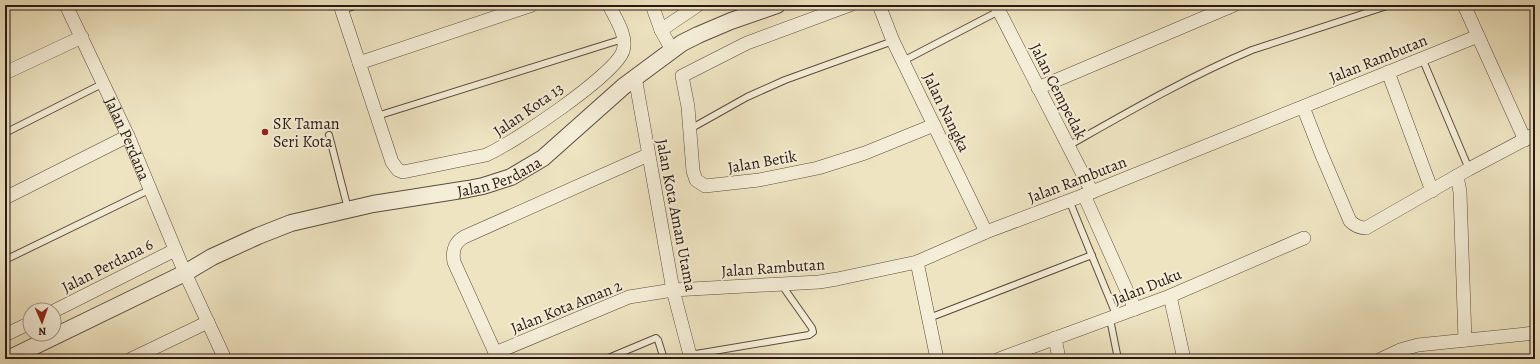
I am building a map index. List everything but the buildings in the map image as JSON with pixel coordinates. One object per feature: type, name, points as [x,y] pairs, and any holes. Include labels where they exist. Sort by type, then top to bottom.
[{"type":"street","name":"Jalan Perdana","points":[[66,5],[128,136],[185,273]]},
{"type":"street","points":[[359,63],[532,5]]},
{"type":"street","points":[[609,5],[622,33],[623,39]]},
{"type":"street","points":[[652,5],[661,30],[672,50]]},
{"type":"street","points":[[661,30],[698,5]]},
{"type":"street","name":"Jalan Perdana","points":[[8,359],[274,228],[348,209],[394,200],[468,190],[511,177],[543,158],[624,86],[672,50],[698,35],[731,21],[777,5]]},
{"type":"street","name":"Jalan Betik","points":[[850,5],[747,43],[682,76],[688,107],[694,175],[696,180],[700,184],[710,186],[759,180],[818,168],[865,153],[934,124]]},
{"type":"street","name":"Jalan Nangka","points":[[878,5],[893,41],[986,232]]},
{"type":"street","points":[[1038,88],[1216,8],[1234,5]]},
{"type":"street","points":[[1464,5],[1478,36],[1530,137],[1469,169],[1458,185],[1465,340]]},
{"type":"street","points":[[341,8],[377,116]]},
{"type":"street","name":"Jalan Cempedak","points":[[997,8],[1068,146],[1135,309]]},
{"type":"street","name":"Jalan Rambutan","points":[[673,290],[781,284],[837,279],[917,262],[986,232],[1088,193],[1478,36]]},
{"type":"street","points":[[5,73],[82,37]]},
{"type":"street","name":"Jalan Kota 13","points":[[377,116],[392,162],[398,170],[408,172],[486,155],[498,150],[536,126],[595,82],[615,64],[623,51],[623,39]]},
{"type":"street","points":[[1388,72],[1432,191]]},
{"type":"street","name":"Jalan Kota Aman Utama","points":[[635,77],[673,290],[690,357]]},
{"type":"street","points":[[1303,106],[1350,221],[1356,226],[1366,228],[1432,191],[1458,185]]},
{"type":"street","points":[[5,198],[128,136]]},
{"type":"street","points":[[497,356],[454,262],[453,250],[455,245],[464,237],[648,155]]},
{"type":"street","name":"Jalan Duku","points":[[999,359],[1114,318],[1170,296],[1304,238]]},
{"type":"street","name":"Jalan Perdana 6","points":[[62,307],[175,250]]},
{"type":"street","points":[[917,262],[937,359]]},
{"type":"street","points":[[185,273],[225,359]]},
{"type":"street","name":"Jalan Kota Aman 2","points":[[497,356],[620,300],[629,297],[673,290]]},
{"type":"street","points":[[1170,296],[1184,359]]},
{"type":"street","points":[[131,359],[208,322]]},
{"type":"street","points":[[5,335],[22,327]]},
{"type":"street","points":[[1381,359],[1400,350],[1418,345],[1535,333]]},
{"type":"street","points":[[1055,338],[1059,359]]},
{"type":"lane","points":[[341,8],[358,5]]},
{"type":"lane","points":[[1068,146],[1136,107],[1209,68],[1252,50],[1390,5]]},
{"type":"lane","points":[[903,61],[997,8]]},
{"type":"lane","points":[[377,116],[623,39]]},
{"type":"lane","points":[[689,129],[747,98],[785,80],[893,41]]},
{"type":"lane","points":[[1422,58],[1469,169]]},
{"type":"lane","points":[[5,133],[104,83]]},
{"type":"lane","points":[[329,135],[348,209]]},
{"type":"lane","points":[[5,260],[151,189]]},
{"type":"lane","points":[[1069,200],[1092,255],[1114,318],[1118,359]]},
{"type":"lane","points":[[929,318],[1092,255]]},
{"type":"lane","points":[[690,357],[809,335],[813,332],[812,328],[781,284]]},
{"type":"lane","points":[[606,359],[652,338],[656,338],[658,340],[664,359]]},
{"type":"place","name":"SK Taman Seri Kota","points":[[265,132]]}]
